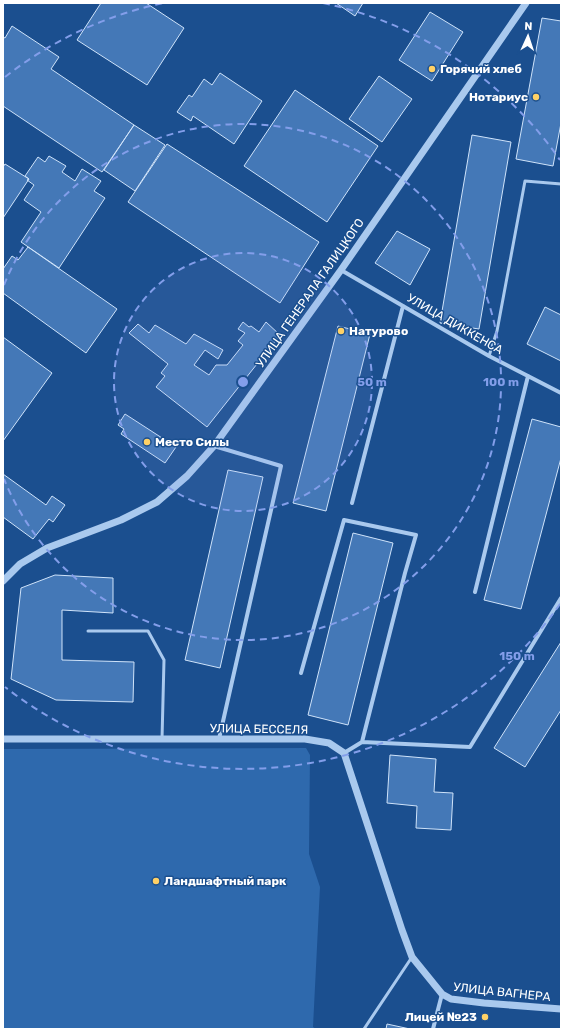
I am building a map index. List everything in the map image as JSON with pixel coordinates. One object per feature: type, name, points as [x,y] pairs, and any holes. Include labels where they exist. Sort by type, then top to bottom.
[{"type":"street","name":"УЛИЦА ГЕНЕРАЛА ГАЛИЦКОГО","points":[[3,580],[20,564],[47,548],[121,520],[157,502],[187,476],[214,446],[341,270],[526,3]]},
{"type":"street","name":"УЛИЦА ДИККЕНСА","points":[[341,270],[489,356],[561,393]]},
{"type":"street","points":[[352,503],[403,306]]},
{"type":"street","points":[[475,592],[528,376]]},
{"type":"street","points":[[214,446],[280,466],[219,739]]},
{"type":"street","points":[[301,673],[344,520],[416,535],[362,742]]},
{"type":"street","points":[[433,1029],[442,994],[412,957],[344,753],[362,742],[470,746],[561,598]]},
{"type":"street","name":"УЛИЦА БЕССЕЛЯ","points":[[3,739],[305,739],[329,743],[344,753]]},
{"type":"street","name":"УЛИЦА ВАГНЕРА","points":[[442,994],[451,999],[484,1004],[561,1009]]},
{"type":"lane","points":[[489,356],[497,330],[525,181],[561,184]]},
{"type":"lane","points":[[88,631],[148,631],[164,660],[162,739]]},
{"type":"lane","points":[[364,1029],[412,957]]},
{"type":"shaded area","name":"Ландшафтный парк","points":[[306,748],[310,755],[309,854],[320,887],[313,1027],[316,1029],[3,1029],[3,749]]},
{"type":"building","points":[[101,3],[146,3],[184,28],[147,85],[77,40]]},
{"type":"building","points":[[336,3],[363,3],[355,16]]},
{"type":"building","points":[[430,12],[463,32],[432,81],[399,60]]},
{"type":"building","points":[[542,18],[561,21],[561,123],[553,166],[516,159]]},
{"type":"building","points":[[12,26],[59,57],[51,69],[134,125],[102,172],[3,106],[3,37],[5,38]]},
{"type":"building","points":[[220,73],[262,101],[234,144],[193,116],[191,121],[177,112],[189,95],[192,97],[204,79],[212,85]]},
{"type":"building","points":[[379,76],[412,99],[382,142],[349,119]]},
{"type":"building","points":[[295,90],[378,146],[327,222],[244,166]]},
{"type":"building","points":[[134,125],[165,145],[135,191],[104,170]]},
{"type":"building","points":[[472,135],[511,142],[479,329],[440,323]]},
{"type":"building","points":[[167,144],[319,242],[280,303],[128,202]]},
{"type":"building","points":[[49,156],[66,166],[62,172],[75,181],[82,169],[101,181],[94,191],[105,198],[59,268],[21,242],[41,212],[24,200],[34,185],[27,180],[29,179],[25,176],[38,157],[45,162]]},
{"type":"building","points":[[5,164],[29,179],[3,218],[3,167]]},
{"type":"building","points":[[397,231],[430,249],[410,285],[375,263]]},
{"type":"building","points":[[28,247],[117,309],[86,353],[3,293],[3,269],[12,256],[18,260]]},
{"type":"building","points":[[545,307],[561,315],[561,361],[527,344]]},
{"type":"building","points":[[243,322],[259,332],[266,322],[280,335],[207,427],[156,387],[165,376],[161,373],[168,364],[129,333],[138,324],[149,333],[155,325],[186,344],[194,334],[223,350],[218,359],[205,350],[194,365],[209,375],[216,365],[227,365],[243,345],[238,341],[245,333],[238,329]]},
{"type":"building","points":[[338,326],[370,334],[326,511],[293,503]]},
{"type":"building","points":[[3,337],[52,373],[3,441]]},
{"type":"building","points":[[125,414],[176,447],[165,463],[121,434],[124,429],[118,425]]},
{"type":"building","points":[[532,419],[561,427],[561,458],[521,609],[484,600]]},
{"type":"building","points":[[228,470],[263,477],[220,668],[185,660]]},
{"type":"building","points":[[3,474],[46,505],[52,496],[65,505],[53,522],[49,519],[33,539],[3,517]]},
{"type":"building","points":[[353,533],[393,543],[348,725],[308,715]]},
{"type":"building","points":[[55,575],[113,578],[113,613],[62,610],[62,660],[134,662],[133,702],[56,700],[11,679],[21,588]]},
{"type":"building","points":[[561,642],[561,710],[525,767],[494,748]]},
{"type":"building","points":[[390,755],[436,759],[434,792],[453,793],[451,830],[416,828],[417,806],[387,803]]},
{"type":"building","points":[[387,1024],[410,1029],[386,1029]]},
{"type":"place","name":"Горячий хлеб","points":[[432,69]]},
{"type":"place","name":"Нотариус","points":[[536,97]]},
{"type":"place","name":"Натурово","points":[[341,331]]},
{"type":"place","name":"Место Силы","points":[[147,442]]},
{"type":"place","name":"Ландшафтный парк","points":[[156,881]]},
{"type":"place","name":"Лицей №23","points":[[485,1017]]}]
